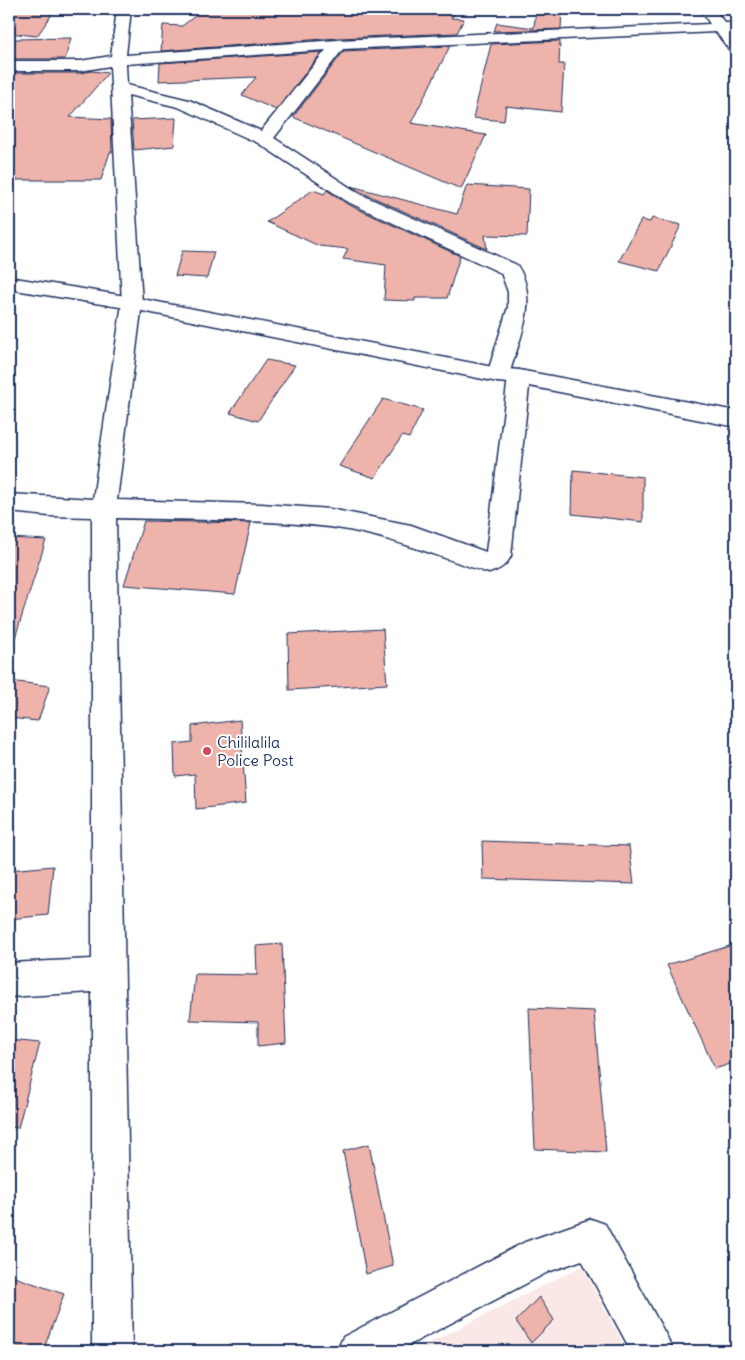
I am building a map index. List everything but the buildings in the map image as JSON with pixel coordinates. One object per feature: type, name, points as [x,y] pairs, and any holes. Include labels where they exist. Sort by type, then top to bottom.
[{"type":"street","points":[[112,1351],[104,509],[132,303],[118,60],[124,9]]},
{"type":"street","points":[[706,9],[735,46]]},
{"type":"street","points":[[9,66],[80,66],[118,60],[338,45],[736,27]]},
{"type":"street","points":[[264,139],[338,45]]},
{"type":"street","points":[[9,503],[104,509],[262,513],[330,518],[411,535],[489,563],[498,556],[508,376],[518,308],[518,292],[510,269],[354,198],[264,139],[183,103],[119,88]]},
{"type":"street","points":[[9,283],[132,303],[736,419]]},
{"type":"street","points":[[9,980],[108,975]]},
{"type":"street","points":[[357,1351],[539,1256],[591,1238],[653,1351]]},
{"type":"shaded area","points":[[582,1266],[627,1351],[413,1351]]},
{"type":"place","name":"Chililalila Police Post","points":[[207,751]]}]
